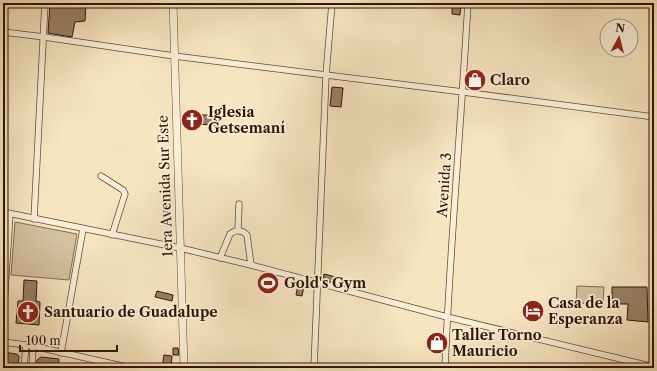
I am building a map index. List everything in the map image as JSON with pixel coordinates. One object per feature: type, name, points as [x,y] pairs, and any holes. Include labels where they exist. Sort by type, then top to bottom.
[{"type":"street","points":[[34,219],[45,3]]},
{"type":"street","name":"1era Avenida Sur Este","points":[[173,3],[184,368]]},
{"type":"street","points":[[314,368],[326,75],[332,3]]},
{"type":"street","name":"Avenida 3","points":[[445,368],[468,3]]},
{"type":"street","points":[[3,32],[174,56],[654,117]]},
{"type":"street","points":[[100,176],[125,192],[112,234]]},
{"type":"street","points":[[238,230],[239,204]]},
{"type":"street","points":[[3,212],[180,248],[251,265],[447,318],[654,368]]},
{"type":"street","points":[[3,322],[10,214]]},
{"type":"street","points":[[61,353],[83,229]]},
{"type":"street","points":[[220,258],[230,234],[238,230],[247,235],[251,265]]},
{"type":"street","points":[[3,342],[33,346],[131,368]]},
{"type":"street","points":[[24,368],[26,345]]},
{"type":"street","points":[[32,368],[33,346]]},
{"type":"shaded area","points":[[15,222],[77,234],[69,280],[11,275]]},
{"type":"shaded area","points":[[577,286],[604,287],[603,304],[576,303]]},
{"type":"building","points":[[50,3],[86,3],[85,21],[75,22],[72,37],[48,33]]},
{"type":"building","points":[[452,3],[461,3],[460,15],[452,14]]},
{"type":"building","name":"Claro","points":[[472,76],[480,77],[479,84],[471,83]]},
{"type":"building","points":[[332,87],[343,88],[341,107],[330,106]]},
{"type":"building","points":[[189,114],[219,116],[218,125],[189,124]]},
{"type":"building","points":[[324,274],[336,277],[335,283],[323,280]]},
{"type":"building","name":"Gold's Gym","points":[[265,277],[274,279],[272,289],[262,287]]},
{"type":"building","name":"Santuario de Guadalupe","points":[[24,280],[37,281],[36,301],[40,302],[39,325],[16,323],[18,301],[23,301]]},
{"type":"building","points":[[298,285],[304,286],[302,296],[296,295]]},
{"type":"building","points":[[612,287],[647,287],[648,322],[627,320],[628,304],[612,304]]},
{"type":"building","points":[[157,291],[173,295],[172,301],[155,297]]},
{"type":"building","points":[[173,348],[178,348],[179,355],[173,355]]},
{"type":"building","points":[[3,352],[16,354],[19,356],[18,365],[3,363]]},
{"type":"building","points":[[164,355],[172,356],[171,368],[162,368]]},
{"type":"building","points":[[41,357],[59,359],[58,368],[36,368],[37,360]]},
{"type":"place","name":"Claro","points":[[475,80]]},
{"type":"place","name":"Iglesia Getsemaní","points":[[192,120]]},
{"type":"place","name":"Gold's Gym","points":[[268,283]]},
{"type":"place","name":"Casa de la Esperanza","points":[[533,311]]},
{"type":"place","name":"Santuario de Guadalupe","points":[[28,312]]},
{"type":"place","name":"Taller Torno Mauricio","points":[[437,343]]}]
